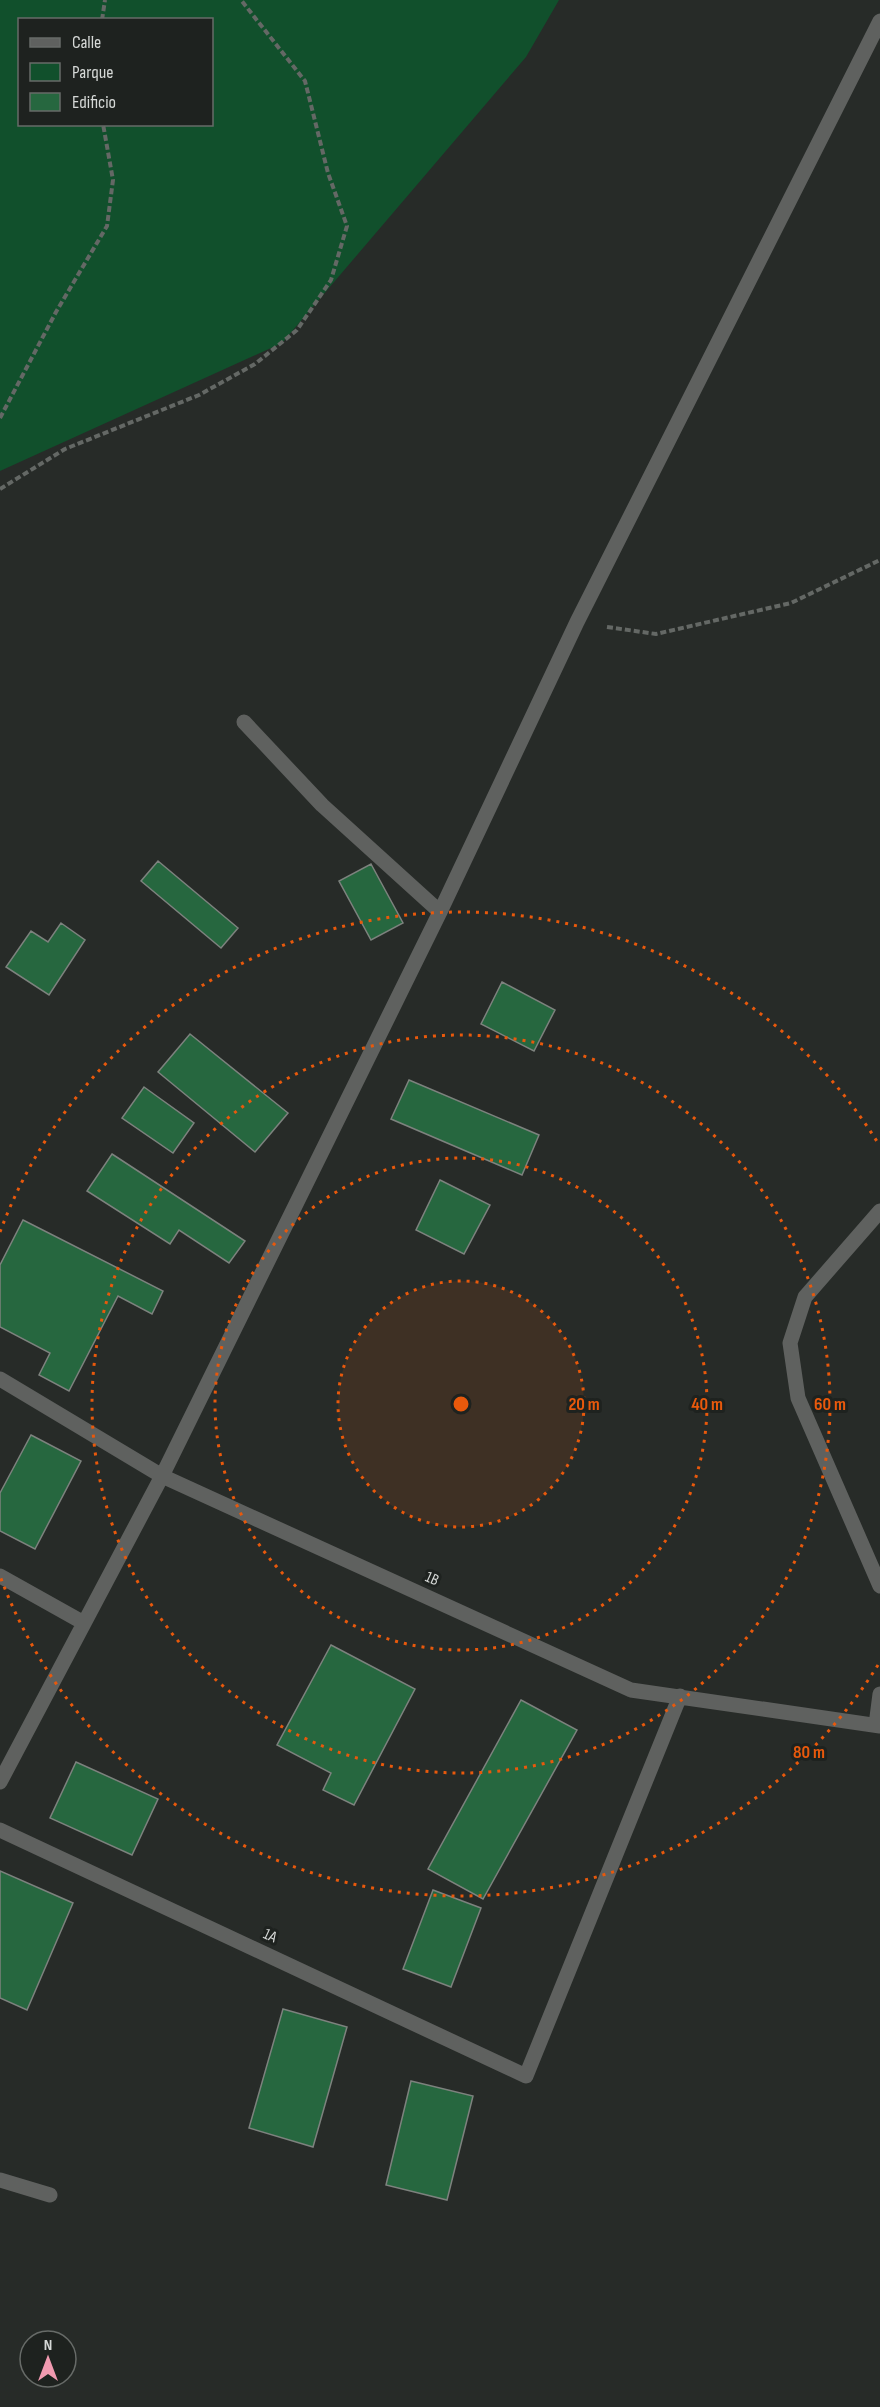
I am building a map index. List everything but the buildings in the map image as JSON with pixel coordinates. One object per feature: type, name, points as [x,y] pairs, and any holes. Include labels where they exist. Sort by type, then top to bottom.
[{"type":"street","points":[[0,1782],[162,1476],[440,912],[577,622],[880,21]]},
{"type":"street","points":[[244,722],[322,805],[440,912]]},
{"type":"street","points":[[880,1211],[805,1297],[790,1343],[798,1398],[880,1586]]},
{"type":"street","name":"1B","points":[[0,1379],[162,1476],[631,1690],[878,1725]]},
{"type":"street","points":[[0,1576],[84,1623]]},
{"type":"street","points":[[878,1725],[880,1694]]},
{"type":"street","name":"1A","points":[[0,1830],[526,2076],[680,1696]]},
{"type":"street","points":[[0,2180],[50,2195]]},
{"type":"path","points":[[102,18],[105,0]]},
{"type":"path","points":[[0,489],[65,449],[199,395],[255,364],[297,330],[331,280],[347,226],[328,172],[305,81],[241,0]]},
{"type":"path","points":[[0,418],[56,312],[106,226],[114,180],[103,126]]},
{"type":"path","points":[[577,622],[656,634],[791,603],[880,560]]},
{"type":"green space","points":[[0,0],[559,0],[526,57],[282,343],[0,471]]}]
